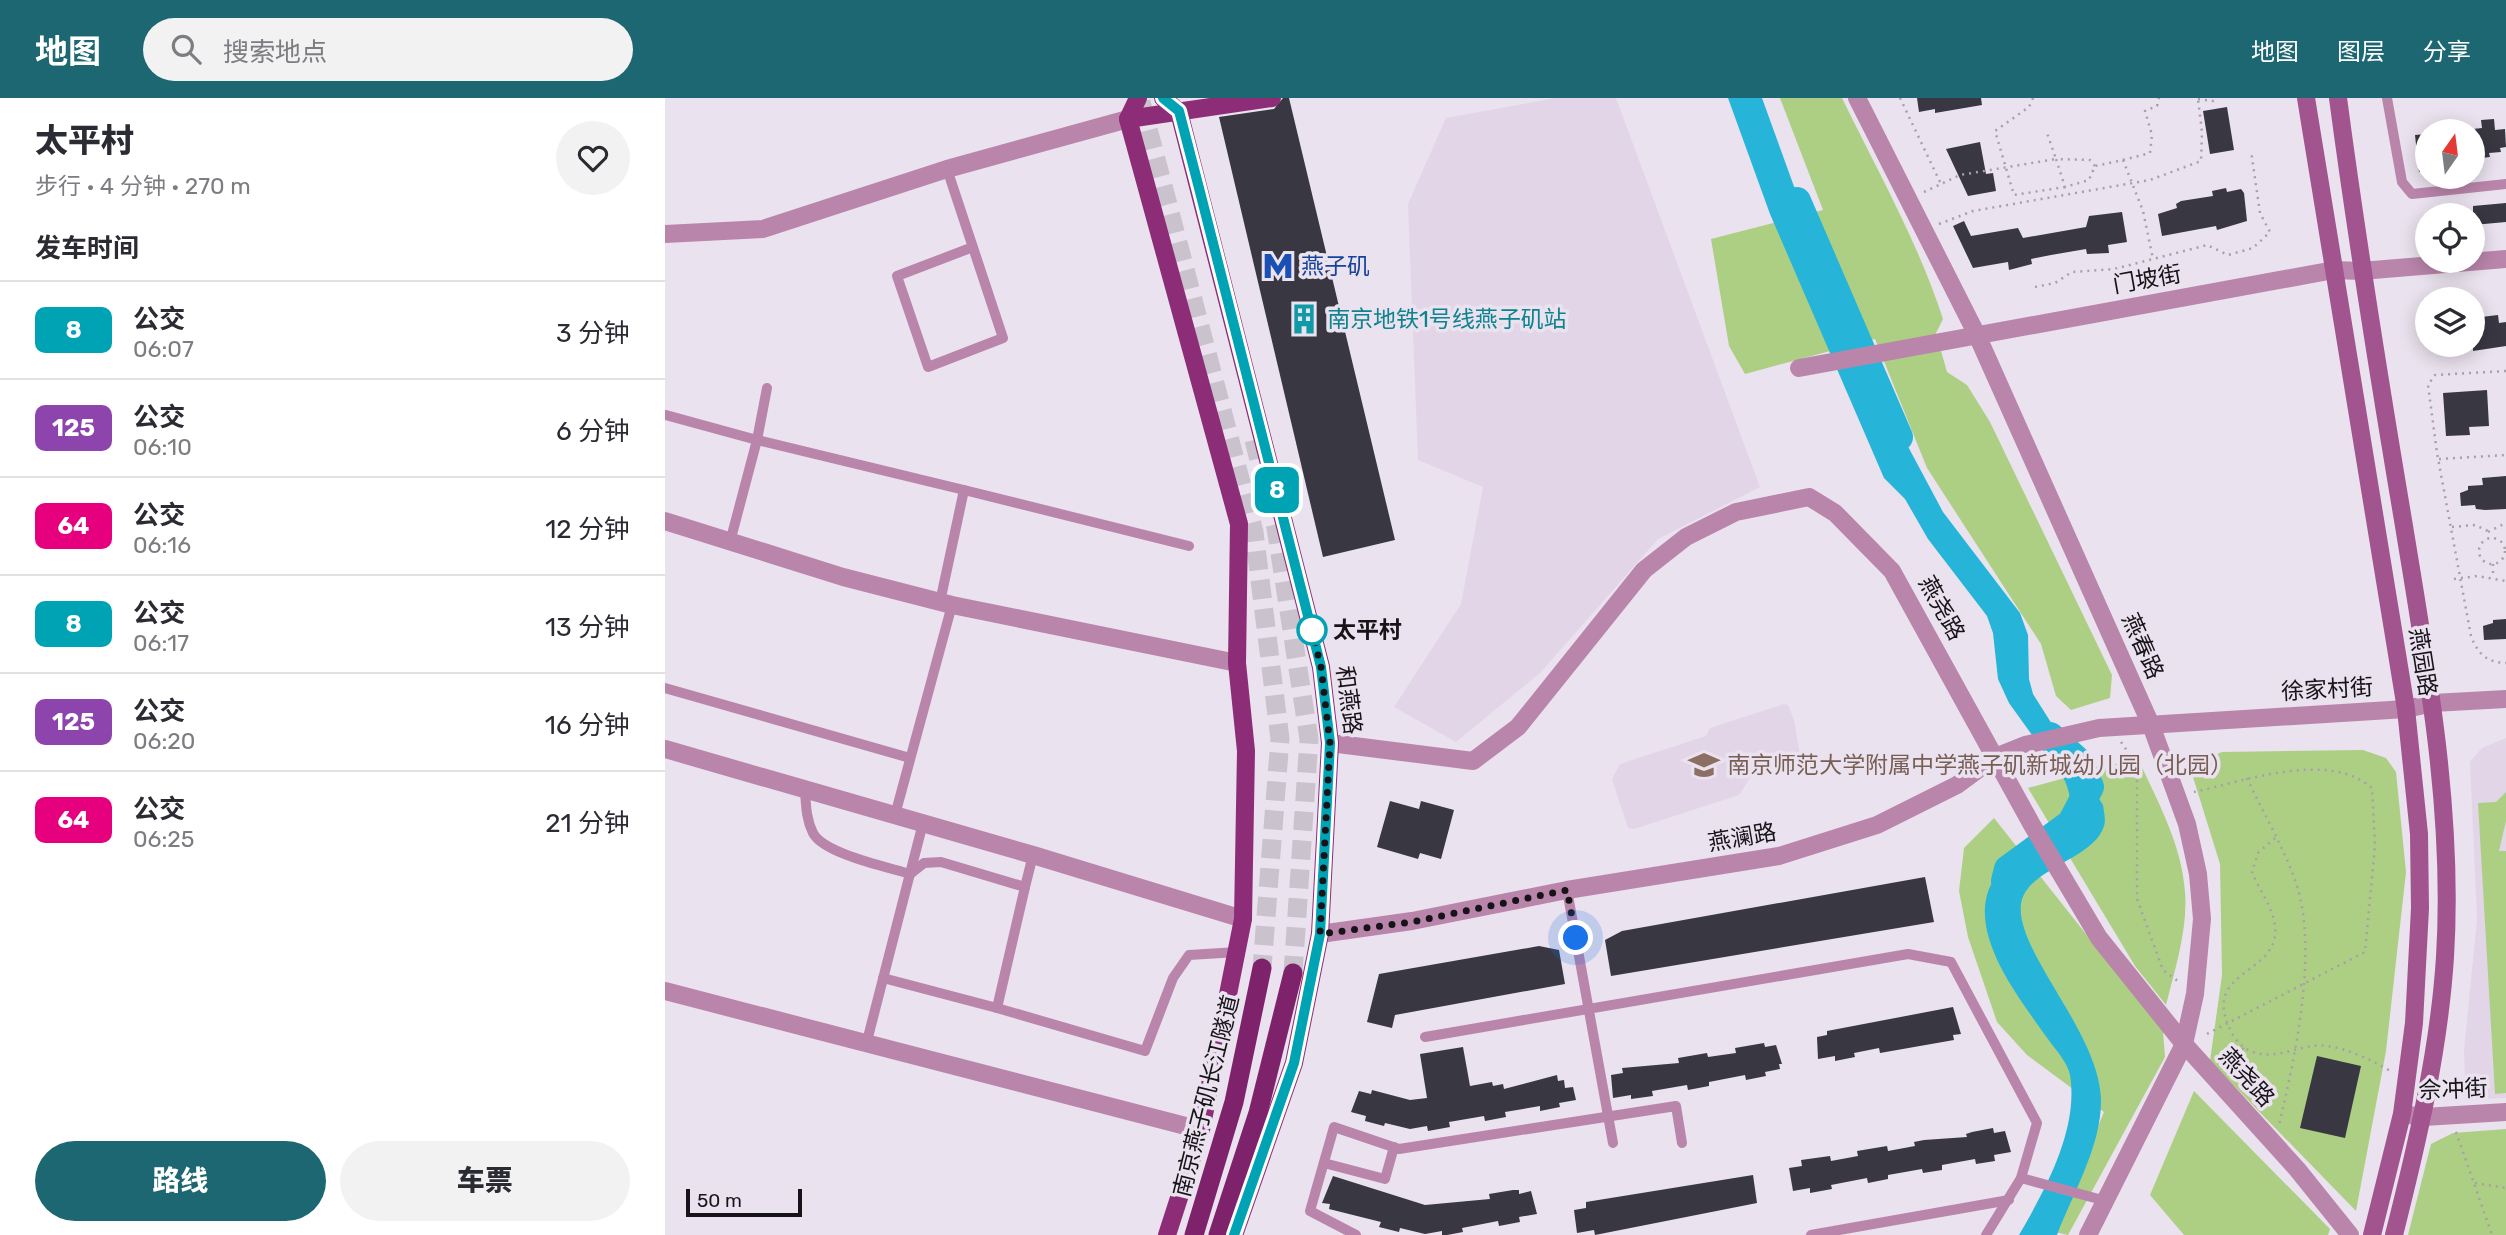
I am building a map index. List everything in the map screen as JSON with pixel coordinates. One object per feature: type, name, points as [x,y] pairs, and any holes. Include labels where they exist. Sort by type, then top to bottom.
[{"type":"highway","name":"南京燕子矶长江隧道","points":[[1194,1235],[1234,1102],[1262,968]]},
{"type":"highway","name":"南京燕子矶长江隧道","points":[[1218,1235],[1258,1112],[1293,972]]},
{"type":"main road","points":[[1138,98],[1128,118],[1239,524],[1237,663],[1246,751],[1243,919],[1238,952],[1201,1130],[1167,1235]]},
{"type":"main road","points":[[1163,98],[1179,111]]},
{"type":"main road","points":[[1128,118],[1272,98]]},
{"type":"main road","name":"燕园路","points":[[2306,98],[2406,709],[2419,834],[2420,908],[2414,1023],[2402,1114],[2372,1235]]},
{"type":"main road","name":"燕园路","points":[[2338,98],[2361,271],[2433,703],[2441,786],[2445,944],[2424,1117],[2394,1235]]},
{"type":"main road","name":"和燕路","points":[[1179,111],[1318,654],[1330,743],[1320,934],[1294,1063],[1234,1235]]},
{"type":"street","name":"燕春路","points":[[1857,98],[1977,335],[2151,724],[2187,824],[2198,874],[2202,919],[2195,995],[2184,1044],[2088,1235]]},
{"type":"street","points":[[665,234],[763,229],[947,169],[1128,118]]},
{"type":"street","name":"门坡街","points":[[1799,368],[2334,270],[2361,271],[2506,259]]},
{"type":"street","name":"燕尧路","points":[[1330,743],[1473,761],[1518,727],[1644,570],[1686,537],[1736,512],[1809,497],[1835,513],[1892,570],[2032,825],[2099,938],[2184,1044],[2274,1143],[2350,1235]]},
{"type":"street","points":[[665,521],[843,577],[946,603],[1237,663]]},
{"type":"street","name":"徐家村街","points":[[2151,724],[2406,709],[2433,703],[2506,699]]},
{"type":"street","name":"燕澜路","points":[[1320,934],[1412,922],[1567,890],[1779,856],[1877,825],[1957,785],[1995,757],[2025,746],[2104,727],[2151,724]]},
{"type":"street","points":[[665,750],[1033,855],[1243,919]]},
{"type":"street","points":[[665,992],[1201,1130]]},
{"type":"street","name":"佘冲街","points":[[2402,1114],[2424,1117],[2506,1112]]},
{"type":"lane","points":[[2388,98],[2402,182],[2412,194],[2506,184]]},
{"type":"lane","points":[[947,169],[973,247],[1003,338],[928,368],[897,276],[973,247]]},
{"type":"lane","points":[[730,542],[757,440],[767,388]]},
{"type":"lane","points":[[666,415],[757,440],[1189,546]]},
{"type":"lane","points":[[895,815],[946,603],[964,490]]},
{"type":"lane","points":[[665,688],[910,758]]},
{"type":"lane","points":[[805,790],[807,818],[815,837],[835,850],[910,874]]},
{"type":"lane","points":[[866,1045],[923,823]]},
{"type":"lane","points":[[997,1008],[1033,855]]},
{"type":"lane","points":[[910,874],[924,863],[941,862],[1025,887]]},
{"type":"lane","points":[[1567,890],[1613,1143]]},
{"type":"lane","points":[[883,978],[1145,1051],[1173,978],[1189,956],[1238,952]]},
{"type":"lane","points":[[1425,1037],[1908,954],[1951,962],[2037,1123],[2021,1178],[1986,1235]]},
{"type":"lane","points":[[1356,1235],[1310,1211],[1334,1127],[1399,1149],[1676,1106],[1682,1143]]},
{"type":"lane","points":[[1324,1163],[1385,1179],[1394,1147]]},
{"type":"lane","points":[[2021,1178],[2106,1201]]},
{"type":"lane","points":[[1811,1235],[2009,1200]]},
{"type":"path","points":[[1900,98],[1941,184]]},
{"type":"path","points":[[2033,98],[2029,107],[1995,131],[2014,195],[2065,187],[2089,180],[2095,166]]},
{"type":"path","points":[[2095,166],[2150,153],[2153,135],[2145,111],[2157,106],[2159,98]]},
{"type":"path","points":[[1924,229],[1973,211],[2133,184],[2201,162],[2202,132],[2197,99],[2213,101],[2218,98]]},
{"type":"path","points":[[2047,133],[2065,187]]},
{"type":"path","points":[[2035,287],[2055,283],[2073,272],[2114,269],[2207,245],[2228,255],[2253,248],[2270,232],[2260,213],[2251,151]]},
{"type":"path","points":[[1909,200],[1960,174],[2056,159],[2090,160],[2095,166]]},
{"type":"path","points":[[2123,160],[2133,184],[2153,259]]},
{"type":"path","points":[[2506,371],[2435,375],[2428,386],[2438,459],[2471,636],[2477,652],[2489,660],[2506,663]]},
{"type":"path","points":[[2438,459],[2506,455]]},
{"type":"path","points":[[2488,531],[2506,523]]},
{"type":"path","points":[[2452,527],[2475,525],[2488,531],[2490,537]]},
{"type":"path","points":[[2490,537],[2500,540],[2505,548],[2503,558],[2493,564],[2482,560],[2478,551],[2481,542],[2490,537]]},
{"type":"path","points":[[2493,564],[2493,577]]},
{"type":"path","points":[[2454,579],[2493,577],[2506,581]]},
{"type":"path","points":[[2104,727],[2130,755],[2137,779],[2137,899],[2163,970],[2195,995]]},
{"type":"path","points":[[2177,795],[2247,778],[2327,770],[2360,777],[2372,789],[2375,845],[2365,952],[2228,1026],[2184,1044]]},
{"type":"path","points":[[2247,778],[2297,885],[2304,922],[2303,984],[2294,1051],[2274,1143]]},
{"type":"path","points":[[2275,838],[2258,853],[2252,872],[2275,918],[2275,938],[2267,954],[2235,979],[2227,990],[2224,1006],[2228,1026],[2249,1050],[2276,1055],[2315,1045],[2365,1056],[2393,1072],[2407,1073]]},
{"type":"path","points":[[2228,1093],[2244,1046]]},
{"type":"path","points":[[2450,1115],[2492,1235]]},
{"type":"path","points":[[2474,1182],[2506,1188]]},
{"type":"shaded area","points":[[1556,98],[1616,98],[1760,487],[1658,539],[1540,673],[1456,742],[1394,707],[1461,604],[1483,487],[1418,460],[1408,204],[1446,118]]},
{"type":"shaded area","name":"南京师范大学附属中学燕子矶新城幼儿园（北园）","points":[[1788,705],[1794,720],[1800,755],[1797,763],[1750,778],[1739,795],[1634,829],[1628,828],[1612,779],[1620,764],[1706,736],[1710,728]]},
{"type":"shaded area","points":[[2506,738],[2506,1098],[2480,1099],[2465,1079],[2464,1051],[2477,919],[2470,762],[2482,748]]},
{"type":"green space","points":[[1780,98],[1842,98],[1896,207],[1933,290],[1943,319],[1936,333],[1947,372],[1967,385],[1990,422],[2112,675],[2110,698],[2071,710],[2056,696],[2041,644],[1927,468],[1875,339],[1745,374],[1729,346],[1711,239],[1823,210]]},
{"type":"green space","points":[[2363,750],[2386,758],[2396,772],[2406,872],[2386,1051],[2356,1211],[2210,1061],[2222,975],[2220,864],[2193,777],[2203,760],[2222,752]]},
{"type":"green space","points":[[2123,762],[2140,763],[2169,826],[2183,875],[2185,920],[2166,1005],[2135,966],[2028,788]]},
{"type":"green space","points":[[2506,792],[2506,821],[2499,851],[2506,851],[2506,1093],[2495,1094],[2478,803],[2496,802]]},
{"type":"green space","points":[[1994,818],[2163,1031],[2165,1057],[2068,1235],[2055,1232],[2104,1112],[2027,1055],[1997,1022],[1968,937],[1959,891],[1964,848]]},
{"type":"green space","points":[[2194,1091],[2330,1229],[2328,1235],[2184,1235],[2150,1195]]},
{"type":"green space","points":[[2506,1129],[2506,1235],[2408,1235],[2431,1144],[2453,1133]]},
{"type":"water","points":[[1728,98],[1762,98],[1817,250],[1881,396],[1943,512],[2020,613],[2028,635],[2029,679],[2033,694],[2103,805],[2105,824],[2098,838],[2035,881],[2021,904],[2023,923],[2031,945],[2087,1047],[2097,1073],[2101,1099],[2092,1151],[2057,1235],[2019,1235],[2049,1179],[2065,1137],[2071,1096],[2069,1070],[2003,971],[1987,933],[1985,913],[1987,895],[1996,878],[2009,865],[2057,835],[2067,822],[2071,805],[2065,781],[2009,703],[1998,679],[1993,633],[1987,616],[1928,539],[1905,499],[1884,478],[1770,214]]},
{"type":"building","name":"南京地铁1号线燕子矶站","points":[[1283,98],[1289,98],[1395,540],[1323,557],[1219,117],[1274,109]]},
{"type":"building","points":[[1917,98],[1981,98],[1982,105],[1935,113],[1935,109],[1919,112]]},
{"type":"building","points":[[2227,107],[2234,150],[2210,154],[2203,111]]},
{"type":"building","points":[[2494,119],[2495,130],[2505,129],[2506,147],[2500,148],[2501,152],[2489,153],[2490,157],[2485,158],[2485,120]]},
{"type":"building","points":[[1980,142],[1986,174],[1993,173],[1996,191],[1968,196],[1946,149]]},
{"type":"building","points":[[2226,188],[2227,192],[2241,189],[2244,193],[2247,221],[2217,230],[2216,226],[2162,236],[2158,214],[2177,208],[2176,204],[2181,201],[2213,196],[2212,191]]},
{"type":"building","points":[[2506,203],[2506,222],[2485,224],[2485,205]]},
{"type":"building","points":[[2122,212],[2127,242],[2108,245],[2109,253],[2087,254],[2086,249],[2031,259],[2032,264],[2009,270],[2008,262],[1973,268],[1953,226],[1964,221],[1971,236],[2018,228],[2023,238],[2086,227],[2089,216]]},
{"type":"building","points":[[2498,315],[2499,323],[2506,322],[2506,346],[2485,349],[2485,317]]},
{"type":"building","points":[[2487,390],[2489,426],[2469,427],[2470,435],[2446,436],[2443,393]]},
{"type":"building","points":[[2506,476],[2506,509],[2485,510],[2476,509],[2475,505],[2461,506],[2460,493],[2468,490],[2468,486],[2483,485],[2482,478]]},
{"type":"building","points":[[2506,619],[2506,639],[2484,640],[2483,626],[2493,623],[2493,620]]},
{"type":"building","points":[[1390,801],[1419,809],[1421,801],[1454,810],[1441,859],[1420,853],[1418,859],[1377,847]]},
{"type":"building","points":[[1925,877],[1934,922],[1611,976],[1605,940],[1622,931]]},
{"type":"building","points":[[1539,946],[1559,950],[1565,984],[1395,1015],[1392,1028],[1367,1022],[1379,974]]},
{"type":"building","points":[[1953,1007],[1961,1034],[1953,1035],[1954,1040],[1880,1053],[1879,1048],[1854,1053],[1855,1057],[1835,1061],[1835,1056],[1818,1059],[1817,1037],[1827,1035],[1827,1031]]},
{"type":"building","points":[[1764,1043],[1765,1047],[1776,1045],[1782,1064],[1779,1064],[1780,1069],[1765,1072],[1766,1076],[1746,1080],[1745,1075],[1709,1082],[1709,1086],[1688,1090],[1687,1085],[1652,1091],[1653,1096],[1613,1098],[1611,1075],[1623,1073],[1622,1068],[1679,1063],[1678,1058],[1707,1053],[1708,1057],[1736,1053],[1735,1048]]},
{"type":"building","points":[[1463,1047],[1470,1086],[1492,1082],[1493,1086],[1503,1084],[1504,1089],[1557,1075],[1558,1081],[1564,1080],[1565,1088],[1573,1087],[1576,1100],[1540,1111],[1540,1106],[1505,1112],[1506,1117],[1485,1121],[1484,1116],[1449,1122],[1450,1127],[1428,1131],[1427,1126],[1410,1129],[1385,1123],[1384,1126],[1365,1121],[1366,1116],[1351,1112],[1359,1091],[1371,1094],[1372,1090],[1410,1100],[1427,1098],[1420,1054]]},
{"type":"building","points":[[2317,1056],[2361,1066],[2345,1138],[2300,1128]]},
{"type":"building","points":[[1993,1128],[1994,1133],[2005,1131],[2011,1152],[1994,1155],[1995,1161],[1976,1164],[1975,1159],[1942,1165],[1942,1170],[1923,1173],[1922,1169],[1888,1175],[1888,1179],[1868,1183],[1867,1178],[1831,1185],[1832,1189],[1810,1193],[1810,1188],[1793,1191],[1789,1168],[1802,1166],[1801,1160],[1830,1156],[1831,1161],[1858,1156],[1857,1151],[1887,1146],[1888,1151],[1915,1146],[1914,1142],[1924,1140],[1967,1137],[1966,1134]]},
{"type":"building","points":[[1753,1175],[1757,1203],[1595,1235],[1594,1230],[1577,1233],[1574,1210],[1586,1208],[1586,1202]]},
{"type":"building","points":[[1333,1176],[1425,1205],[1490,1199],[1489,1194],[1513,1190],[1519,1190],[1519,1194],[1531,1191],[1537,1214],[1519,1217],[1520,1222],[1499,1226],[1498,1221],[1462,1228],[1463,1232],[1447,1235],[1442,1235],[1442,1231],[1425,1234],[1400,1228],[1399,1232],[1379,1227],[1381,1222],[1329,1209],[1330,1204],[1322,1203]]},
{"type":"waterway","points":[[1797,201],[1899,437]]},
{"type":"waterway","points":[[2005,881],[2008,869],[2071,823],[2090,787],[2079,762],[2050,736]]},
{"type":"tunnel","points":[[1141,102],[1254,532],[1280,739],[1262,968]]},
{"type":"tunnel","points":[[1254,440],[1276,528],[1309,739],[1293,973]]},
{"type":"bus line","name":"8","points":[[1163,98],[1179,111],[1199,188],[1321,667],[1330,743],[1320,934],[1294,1063],[1234,1235]]},
{"type":"place","name":"燕子矶","points":[[1278,266]]},
{"type":"place","name":"南京地铁1号线燕子矶站","points":[[1304,319]]},
{"type":"place","name":"太平村","points":[[1312,630]]},
{"type":"place","name":"南京师范大学附属中学燕子矶新城幼儿园（北园）","points":[[1704,765]]},
{"type":"route","points":[[1312,630],[1309,618],[1321,667],[1330,743],[1320,934],[1412,922],[1567,890],[1576,938]]}]
